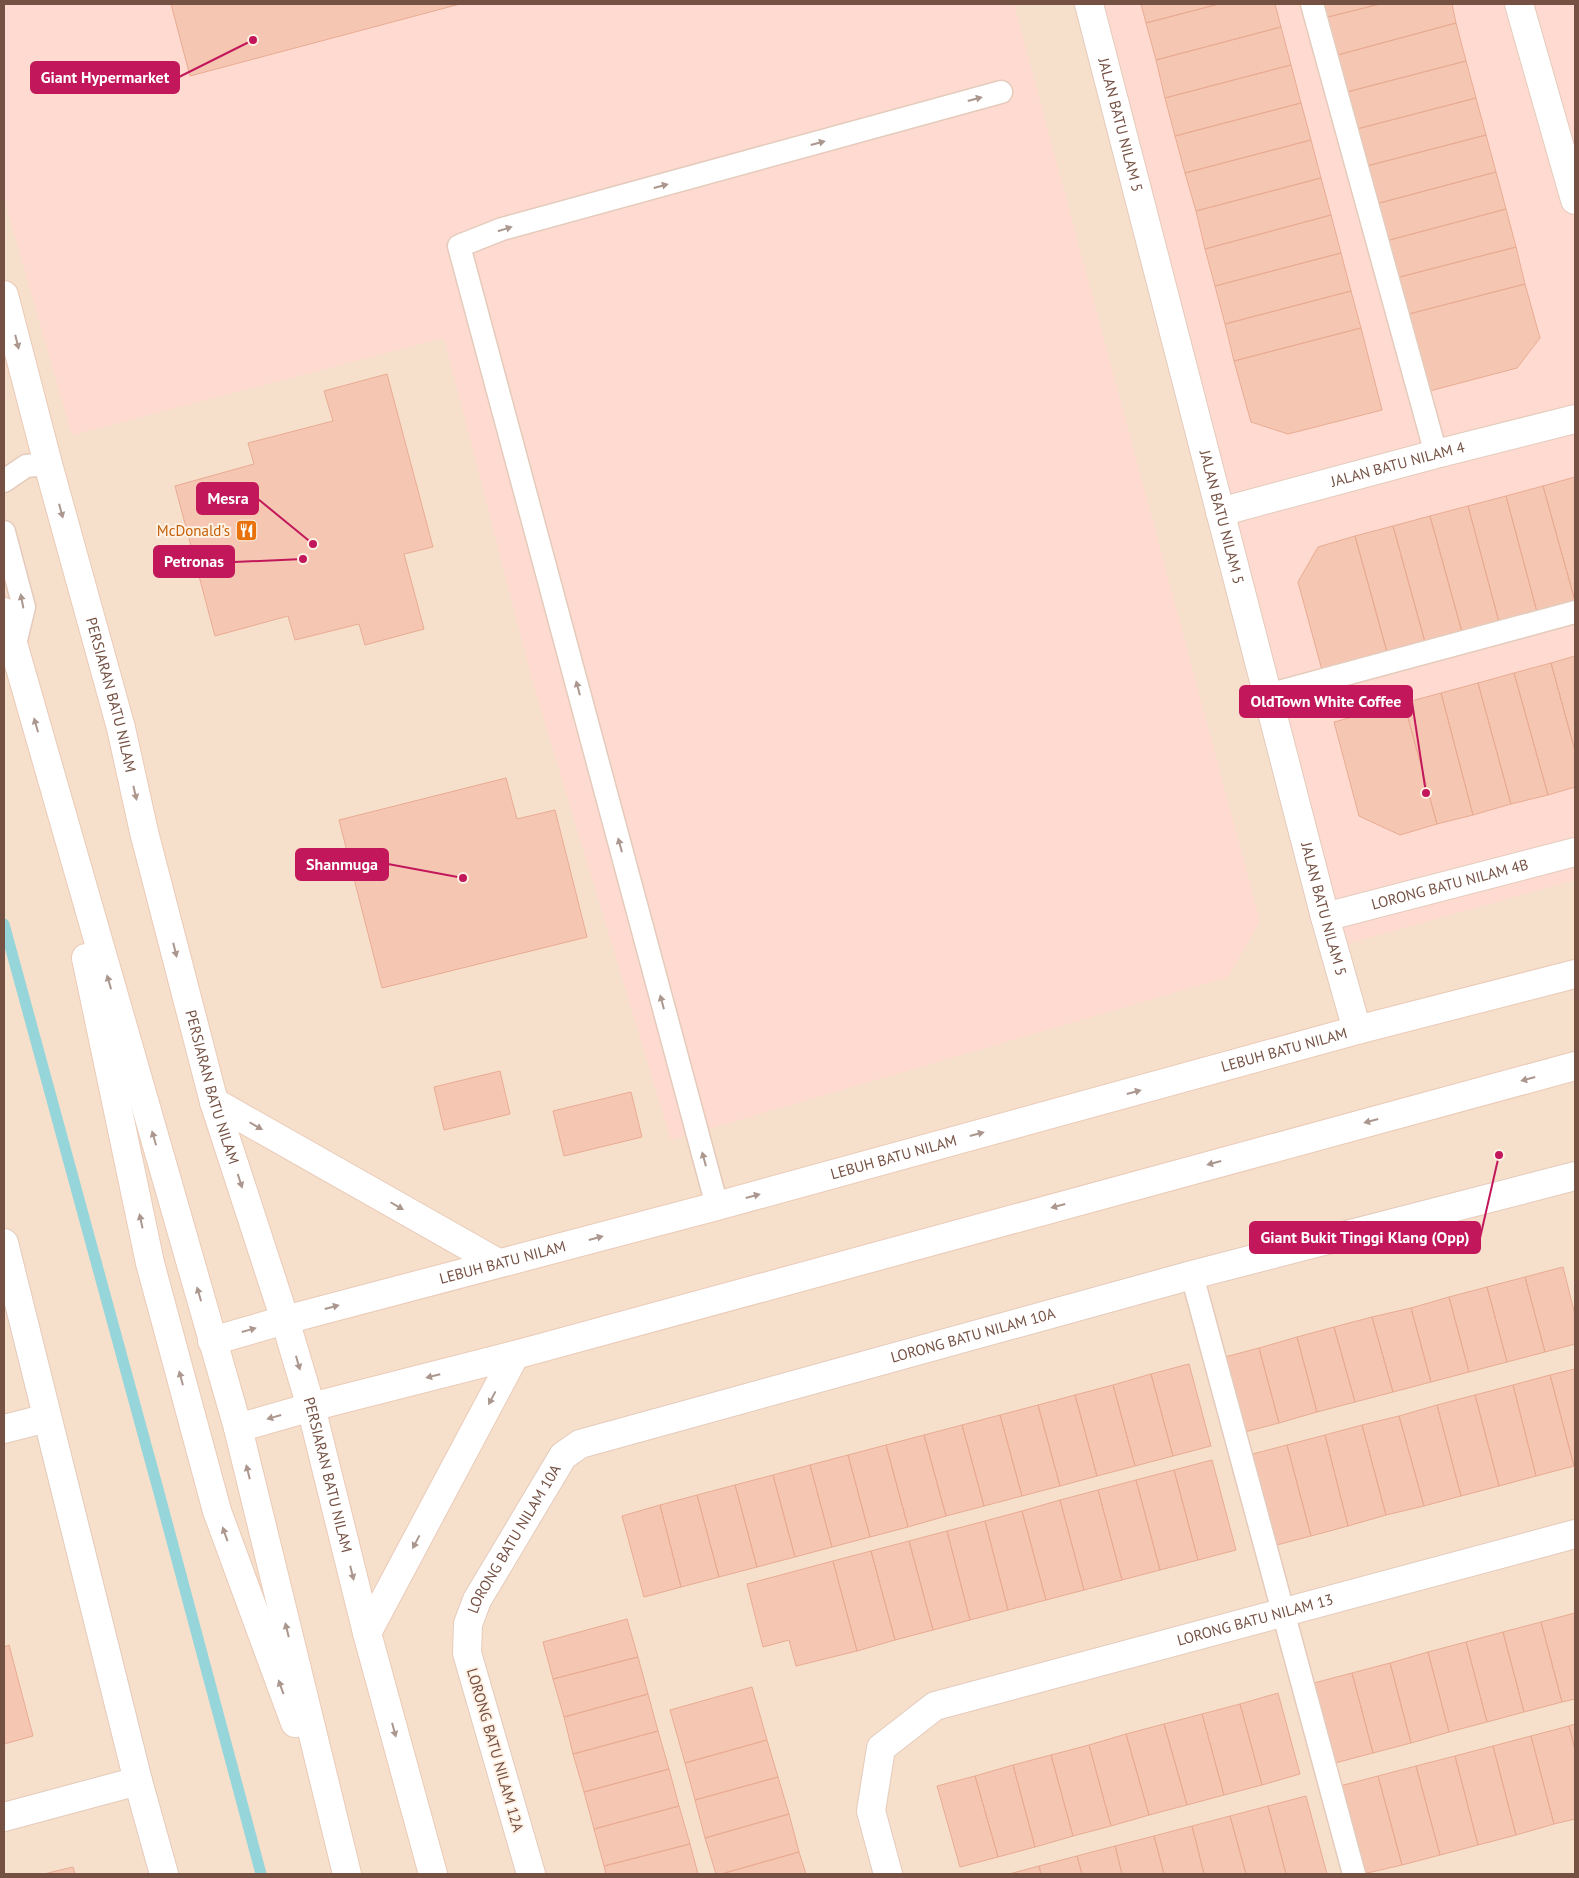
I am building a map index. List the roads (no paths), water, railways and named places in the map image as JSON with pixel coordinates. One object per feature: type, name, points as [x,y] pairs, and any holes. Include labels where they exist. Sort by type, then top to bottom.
[{"type":"main road","name":"JALAN BATU NILAM 5","points":[[1089,4],[1325,918],[1357,1030]]},
{"type":"main road","points":[[1519,4],[1575,200]]},
{"type":"main road","name":"PERSIARAN BATU NILAM","points":[[4,295],[48,464],[121,728],[144,832],[214,1102],[285,1320],[311,1407],[367,1633],[433,1874]]},
{"type":"main road","name":"JALAN BATU NILAM 4","points":[[1220,512],[1575,419]]},
{"type":"main road","points":[[4,612],[238,1428],[347,1874]]},
{"type":"main road","points":[[49,772],[97,1014],[150,1263],[216,1511],[341,1847]]},
{"type":"main road","name":"LORONG BATU NILAM 4B","points":[[1325,918],[1575,852]]},
{"type":"main road","points":[[1563,978],[1575,994]]},
{"type":"main road","name":"LEBUH BATU NILAM","points":[[212,1341],[717,1206],[1357,1030],[1563,978]]},
{"type":"main road","points":[[238,1428],[311,1407],[514,1355],[1575,1066]]},
{"type":"main road","points":[[214,1102],[498,1263]]},
{"type":"main road","name":"LORONG BATU NILAM 10A","points":[[468,1624],[477,1600],[563,1456],[580,1444],[1192,1275],[1575,1176]]},
{"type":"main road","points":[[4,1243],[138,1781],[164,1874]]},
{"type":"main road","points":[[367,1633],[514,1355]]},
{"type":"main road","points":[[4,1429],[47,1418]]},
{"type":"main road","name":"LORONG BATU NILAM 13","points":[[888,1874],[871,1812],[881,1748],[935,1706],[1575,1534]]},
{"type":"main road","name":"LORONG BATU NILAM 12A","points":[[468,1624],[467,1653],[531,1874]]},
{"type":"main road","points":[[4,1817],[138,1781]]},
{"type":"lane","points":[[1312,4],[1436,454]]},
{"type":"lane","points":[[717,1206],[459,246],[502,229],[1001,92]]},
{"type":"lane","points":[[4,481],[26,466],[48,464]]},
{"type":"lane","points":[[4,532],[24,607],[14,648]]},
{"type":"lane","points":[[1268,695],[1575,612]]},
{"type":"lane","points":[[1192,1275],[1354,1874]]},
{"type":"waterway","points":[[4,924],[261,1874]]},
{"type":"place","name":"Giant Hypermarket","points":[[253,40]]},
{"type":"place","name":"McDonald's","points":[[246,531]]},
{"type":"place","name":"Mesra","points":[[313,544]]},
{"type":"place","name":"Petronas","points":[[303,559]]},
{"type":"place","name":"OldTown White Coffee","points":[[1426,793]]},
{"type":"place","name":"Shanmuga","points":[[463,878]]},
{"type":"place","name":"Giant Bukit Tinggi Klang (Opp)","points":[[1499,1155]]}]
